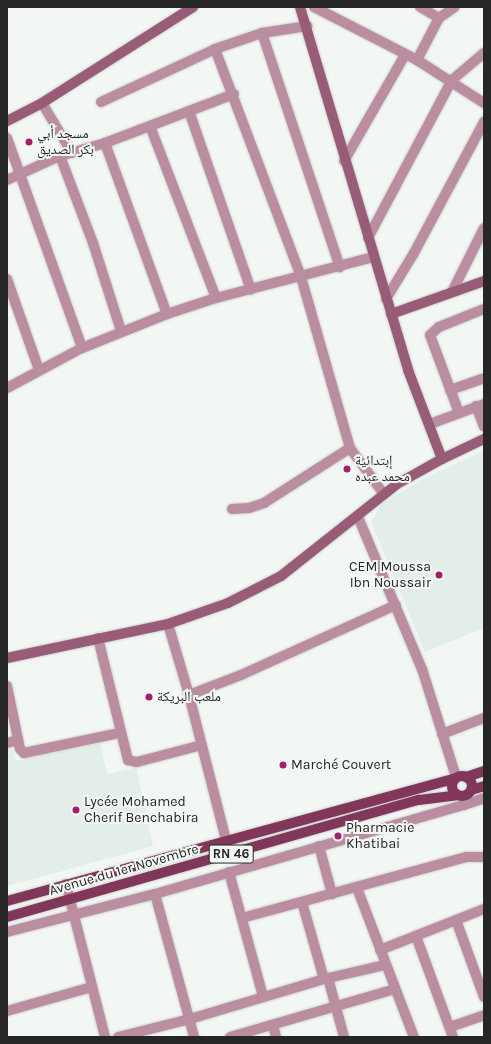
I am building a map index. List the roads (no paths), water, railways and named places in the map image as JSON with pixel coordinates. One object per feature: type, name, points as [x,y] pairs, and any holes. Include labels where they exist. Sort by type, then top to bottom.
[{"type":"main road","points":[[7,121],[42,104],[193,7]]},
{"type":"main road","points":[[300,7],[307,26],[344,161],[408,370],[442,458]]},
{"type":"main road","points":[[391,314],[453,290],[484,281]]},
{"type":"main road","points":[[7,658],[168,624],[228,602],[282,576],[358,517],[383,493],[442,458],[484,439]]},
{"type":"main road","name":"Avenue du 1er Novembre","points":[[7,901],[226,840],[484,771]]},
{"type":"main road","points":[[459,778],[472,784],[464,797],[452,786],[459,778]]},
{"type":"main road","name":"Avenue du 1er Novembre","points":[[7,917],[419,800],[464,797],[484,786]]},
{"type":"street","points":[[314,7],[417,60],[452,80],[484,102]]},
{"type":"street","points":[[420,7],[440,14]]},
{"type":"street","points":[[417,60],[440,14],[456,7]]},
{"type":"street","points":[[101,102],[215,49],[262,33],[307,26]]},
{"type":"street","points":[[262,33],[340,267]]},
{"type":"street","points":[[215,49],[234,94],[301,277],[350,448],[383,493]]},
{"type":"street","points":[[368,238],[452,80],[484,53]]},
{"type":"street","points":[[344,161],[405,55]]},
{"type":"street","points":[[7,180],[21,175],[60,156],[105,143],[234,94]]},
{"type":"street","points":[[42,104],[72,153]]},
{"type":"street","points":[[189,111],[251,290]]},
{"type":"street","points":[[386,299],[414,253],[484,122]]},
{"type":"street","points":[[150,126],[216,298]]},
{"type":"street","points":[[7,138],[82,348]]},
{"type":"street","points":[[105,143],[167,314]]},
{"type":"street","points":[[60,156],[93,243],[121,331]]},
{"type":"street","points":[[453,290],[484,228]]},
{"type":"street","points":[[7,388],[82,348],[121,331],[167,314],[216,298],[373,258]]},
{"type":"street","points":[[7,279],[39,370]]},
{"type":"street","points":[[459,413],[430,335],[439,327],[484,309]]},
{"type":"street","points":[[450,390],[484,378]]},
{"type":"street","points":[[430,424],[480,405],[484,427]]},
{"type":"street","points":[[232,509],[256,507],[264,504],[350,448]]},
{"type":"street","points":[[358,517],[422,669],[442,734],[459,778]]},
{"type":"street","points":[[189,695],[241,675],[396,605]]},
{"type":"street","points":[[168,624],[189,695],[226,840]]},
{"type":"street","points":[[98,638],[126,757],[131,762],[202,745]]},
{"type":"street","points":[[7,686],[18,740],[22,752],[28,754],[120,733]]},
{"type":"street","points":[[442,734],[484,718]]},
{"type":"street","points":[[7,743],[18,740]]},
{"type":"street","points":[[7,932],[155,894],[319,846],[464,797],[484,798]]},
{"type":"street","points":[[319,846],[332,894]]},
{"type":"street","points":[[242,918],[467,857],[484,856]]},
{"type":"street","points":[[229,872],[263,996]]},
{"type":"street","points":[[66,884],[105,1037]]},
{"type":"street","points":[[357,888],[385,965],[414,1037]]},
{"type":"street","points":[[155,894],[194,1037]]},
{"type":"street","points":[[302,902],[344,1037]]},
{"type":"street","points":[[380,950],[484,909]]},
{"type":"street","points":[[456,920],[480,974],[484,997]]},
{"type":"street","points":[[416,936],[454,1037]]},
{"type":"street","points":[[118,1037],[190,1019],[326,978],[385,965]]},
{"type":"street","points":[[7,1011],[92,988]]},
{"type":"street","points":[[233,1037],[335,1006],[395,990]]},
{"type":"street","points":[[450,1027],[484,1015]]},
{"type":"street","points":[[273,1025],[276,1037]]},
{"type":"place","name":"مسجد أبي بكر الصديق","points":[[29,142]]},
{"type":"place","name":"إبتدائية محمد عبده","points":[[347,469]]},
{"type":"place","name":"CEM Moussa Ibn Noussair","points":[[439,575]]},
{"type":"place","name":"ملعب البريكة","points":[[149,697]]},
{"type":"place","name":"Marché Couvert","points":[[283,765]]},
{"type":"place","name":"Lycée Mohamed Cherif Benchabira","points":[[76,810]]},
{"type":"place","name":"Pharmacie Khatibai","points":[[338,836]]}]
